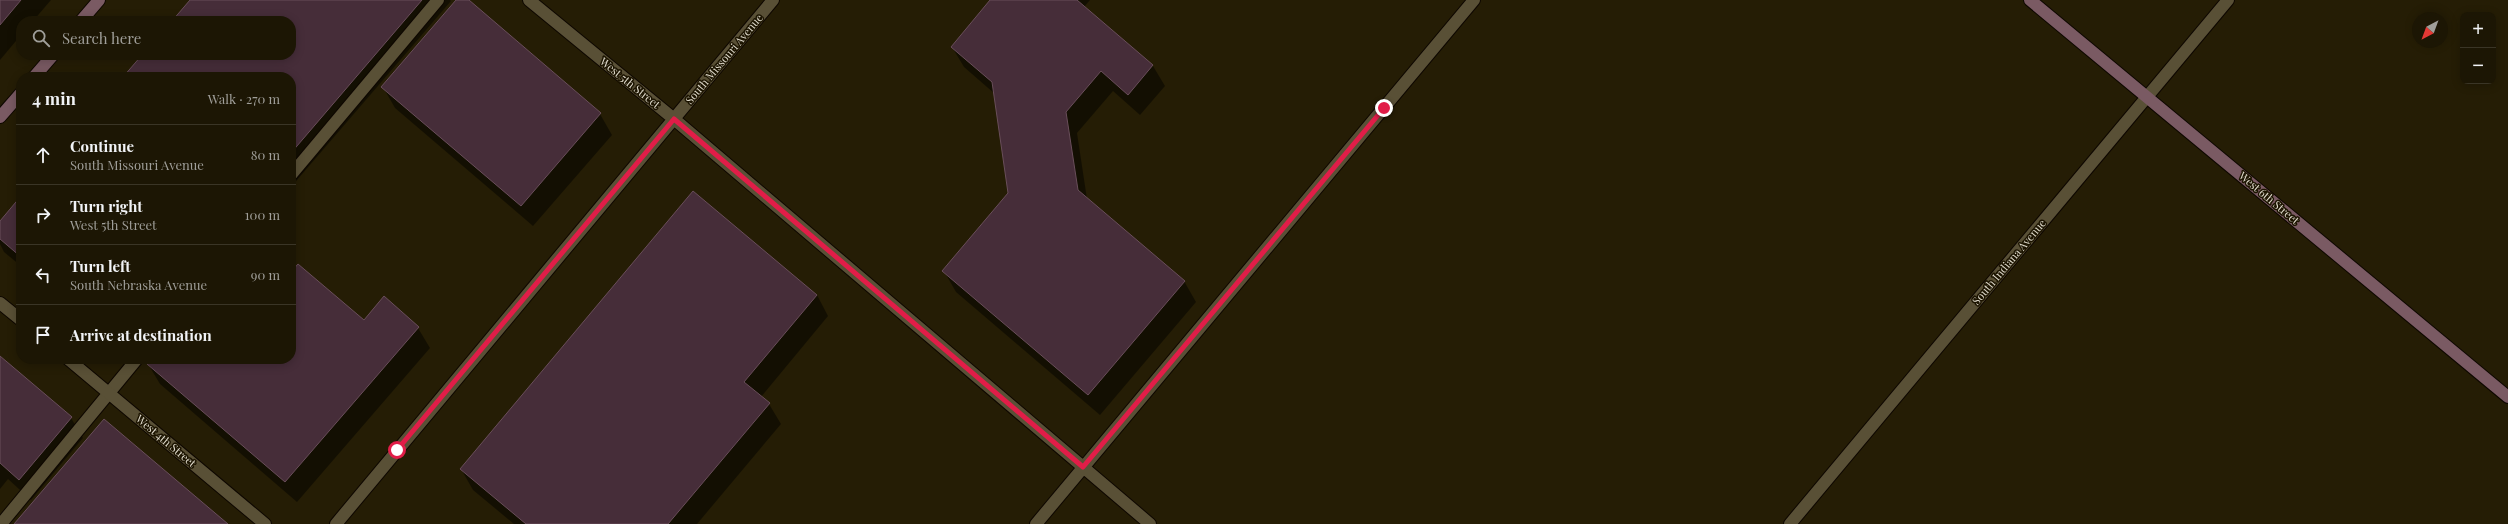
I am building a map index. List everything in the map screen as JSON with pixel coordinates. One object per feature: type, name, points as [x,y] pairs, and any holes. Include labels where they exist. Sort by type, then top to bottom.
[{"type":"street","points":[[85,16],[99,0]]},
{"type":"street","points":[[296,169],[438,0]]},
{"type":"street","name":"West 5th Street","points":[[529,0],[674,119],[1150,524]]},
{"type":"street","name":"South Missouri Avenue","points":[[336,524],[773,0]]},
{"type":"street","points":[[1036,524],[1474,0]]},
{"type":"street","name":"West 6th Street","points":[[2030,0],[2508,397]]},
{"type":"street","name":"South Indiana Avenue","points":[[1790,524],[2228,0]]},
{"type":"street","points":[[38,72],[49,60]]},
{"type":"street","points":[[0,118],[16,99]]},
{"type":"street","points":[[0,303],[16,316]]},
{"type":"street","name":"West 4th Street","points":[[74,364],[265,524]]},
{"type":"street","points":[[1,524],[134,364]]},
{"type":"building","points":[[0,0],[21,0],[0,25]]},
{"type":"building","points":[[190,0],[422,0],[296,147],[296,72],[127,72],[138,60],[296,60],[296,16],[176,16]]},
{"type":"building","points":[[456,0],[469,0],[601,113],[521,206],[381,87]]},
{"type":"building","points":[[990,0],[1077,0],[1153,65],[1128,95],[1101,71],[1066,112],[1078,190],[1185,281],[1088,395],[942,271],[1008,193],[992,82],[951,47]]},
{"type":"building","points":[[693,191],[817,295],[744,382],[770,403],[668,524],[526,524],[460,469]]},
{"type":"building","points":[[16,202],[16,253],[0,239],[0,221]]},
{"type":"building","points":[[298,264],[364,320],[384,296],[419,327],[285,482],[147,364],[296,364],[296,266]]},
{"type":"building","points":[[0,356],[72,417],[19,480],[0,463]]},
{"type":"building","points":[[104,419],[228,524],[14,524]]},
{"type":"route","points":[[397,450],[674,119],[1083,467],[1384,108]]}]
